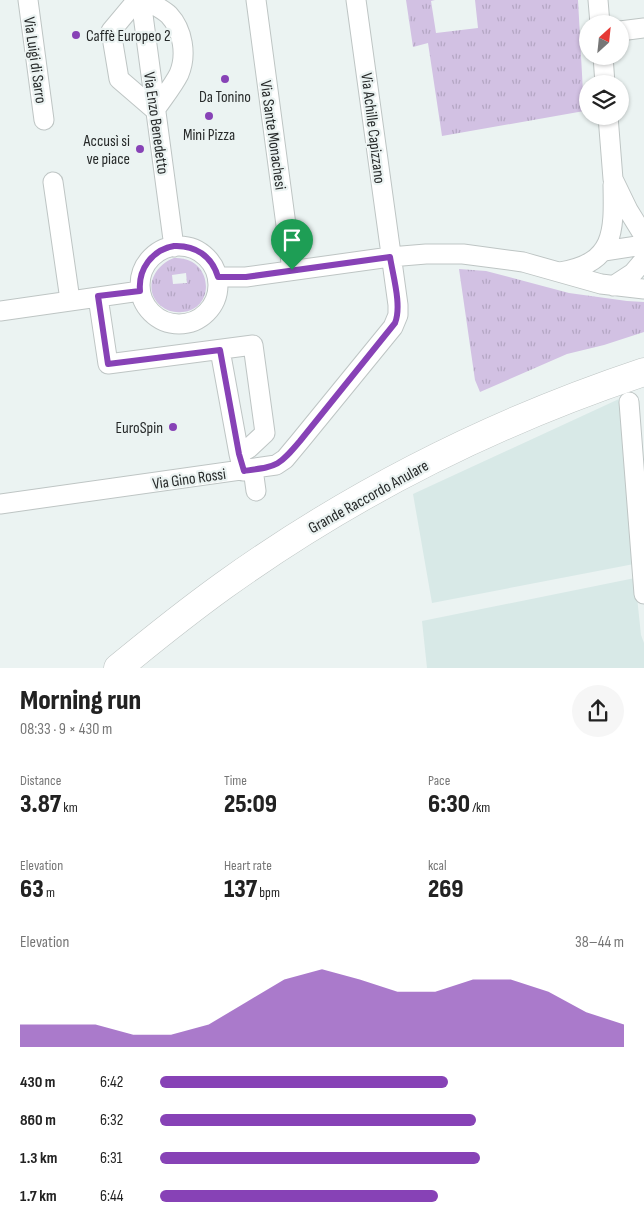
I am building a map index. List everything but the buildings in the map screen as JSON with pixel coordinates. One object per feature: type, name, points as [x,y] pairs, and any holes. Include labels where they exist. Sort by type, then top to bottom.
[{"type":"highway","name":"Grande Raccordo Anulare","points":[[118,668],[222,586],[294,538],[351,504],[421,465],[484,434],[544,409],[644,372]]},
{"type":"street","name":"Via Luigi di Sarro","points":[[28,0],[44,120]]},
{"type":"street","points":[[137,0],[111,31],[119,79],[155,110],[179,74],[183,45],[178,29],[169,15],[146,0]]},
{"type":"street","name":"Via Enzo Benedetto","points":[[141,0],[174,246]]},
{"type":"street","name":"Via Sante Monachesi","points":[[256,0],[292,270]]},
{"type":"street","name":"Via Achille Capizzano","points":[[356,0],[366,64],[390,257]]},
{"type":"street","points":[[598,0],[599,15]]},
{"type":"street","points":[[629,30],[644,28]]},
{"type":"street","points":[[558,272],[581,267],[596,258],[604,251],[612,230],[613,179],[609,125]]},
{"type":"street","points":[[613,179],[631,216],[644,236]]},
{"type":"street","points":[[53,182],[70,300]]},
{"type":"street","points":[[604,251],[644,245]]},
{"type":"street","points":[[174,246],[187,247],[204,255],[213,265],[218,277],[215,303],[202,318],[190,324],[176,325],[157,318],[144,304],[140,291],[142,272],[148,262],[162,250],[174,246]]},
{"type":"street","points":[[218,277],[246,277],[390,257],[445,254],[478,255],[523,262],[613,286],[644,289]]},
{"type":"street","name":"Via Gino Rossi","points":[[0,504],[245,465],[271,467],[280,463],[393,327],[405,294],[390,257]]},
{"type":"street","points":[[613,286],[633,273],[644,260]]},
{"type":"street","points":[[0,312],[140,291]]},
{"type":"street","points":[[98,296],[108,364],[253,345],[264,433],[249,448],[245,465]]},
{"type":"street","points":[[220,350],[245,465],[256,492]]},
{"type":"street","points":[[629,402],[644,594]]},
{"type":"shaded area","points":[[619,399],[634,564],[432,603],[413,494]]},
{"type":"shaded area","points":[[635,578],[641,635],[644,643],[644,668],[427,668],[422,621]]},
{"type":"green space","points":[[406,0],[435,0],[431,1],[436,33],[478,28],[475,0],[578,0],[579,65],[582,65],[582,75],[579,75],[579,112],[442,136],[428,43],[413,47]]},
{"type":"green space","points":[[174,258],[187,260],[197,265],[203,273],[206,283],[205,293],[201,302],[193,309],[182,312],[171,311],[163,308],[155,300],[151,286],[153,279],[156,272],[167,261]],"holes":[[[186,273],[187,283],[173,284],[172,275]]]},
{"type":"green space","points":[[459,269],[486,271],[569,293],[644,302],[644,332],[604,345],[567,354],[480,392],[475,380]]},
{"type":"place","name":"Caffè Europeo 2","points":[[76,35]]},
{"type":"place","name":"Da Tonino","points":[[225,79]]},
{"type":"place","name":"Mini Pizza","points":[[209,116]]},
{"type":"place","name":"Accusì si ve piace","points":[[140,149]]},
{"type":"place","name":"EuroSpin","points":[[173,427]]},
{"type":"route","points":[[174,246],[187,247],[204,255],[213,265],[218,277],[246,277],[292,270],[390,257],[398,315],[393,327],[285,459],[276,465],[244,471],[239,454],[220,350],[108,364],[98,296],[140,291],[140,279],[148,262],[157,253],[174,246]]}]
